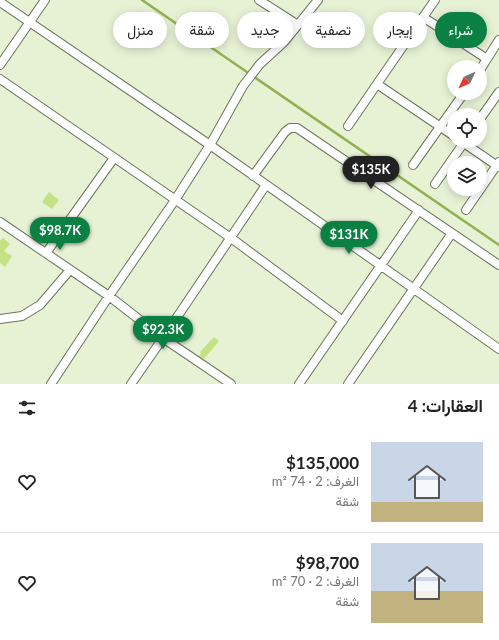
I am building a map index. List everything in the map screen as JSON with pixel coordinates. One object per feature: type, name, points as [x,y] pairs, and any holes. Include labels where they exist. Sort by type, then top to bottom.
[{"type":"street","points":[[0,65],[45,0]]},
{"type":"street","points":[[259,0],[298,25]]},
{"type":"street","points":[[51,384],[175,200],[210,145],[243,86],[260,64],[284,42],[318,0]]},
{"type":"street","points":[[427,12],[435,0]]},
{"type":"street","points":[[0,2],[210,145],[499,349]]},
{"type":"street","points":[[427,20],[488,59],[499,40]]},
{"type":"street","points":[[348,126],[402,48]]},
{"type":"street","points":[[0,79],[231,238],[343,321]]},
{"type":"street","points":[[377,84],[447,131]]},
{"type":"street","points":[[487,109],[499,92]]},
{"type":"street","points":[[413,165],[459,100]]},
{"type":"street","points":[[253,176],[284,132],[290,128],[296,128],[499,265]]},
{"type":"street","points":[[435,184],[459,148]]},
{"type":"street","points":[[466,210],[498,165],[472,148]]},
{"type":"street","points":[[46,253],[114,158]]},
{"type":"street","points":[[131,384],[266,185]]},
{"type":"street","points":[[299,384],[419,210]]},
{"type":"street","points":[[0,222],[109,296],[163,338],[231,384]]},
{"type":"street","points":[[348,384],[452,233]]},
{"type":"street","points":[[0,319],[22,316],[40,305],[70,270]]},
{"type":"building","points":[[49,192],[59,200],[52,209],[42,202]]},
{"type":"building","points":[[3,238],[10,244],[4,251],[12,256],[5,267],[0,263],[0,241]]},
{"type":"building","points":[[214,337],[219,341],[204,359],[199,356],[201,353],[200,352]]},
{"type":"waterway","points":[[142,0],[499,245]]}]
